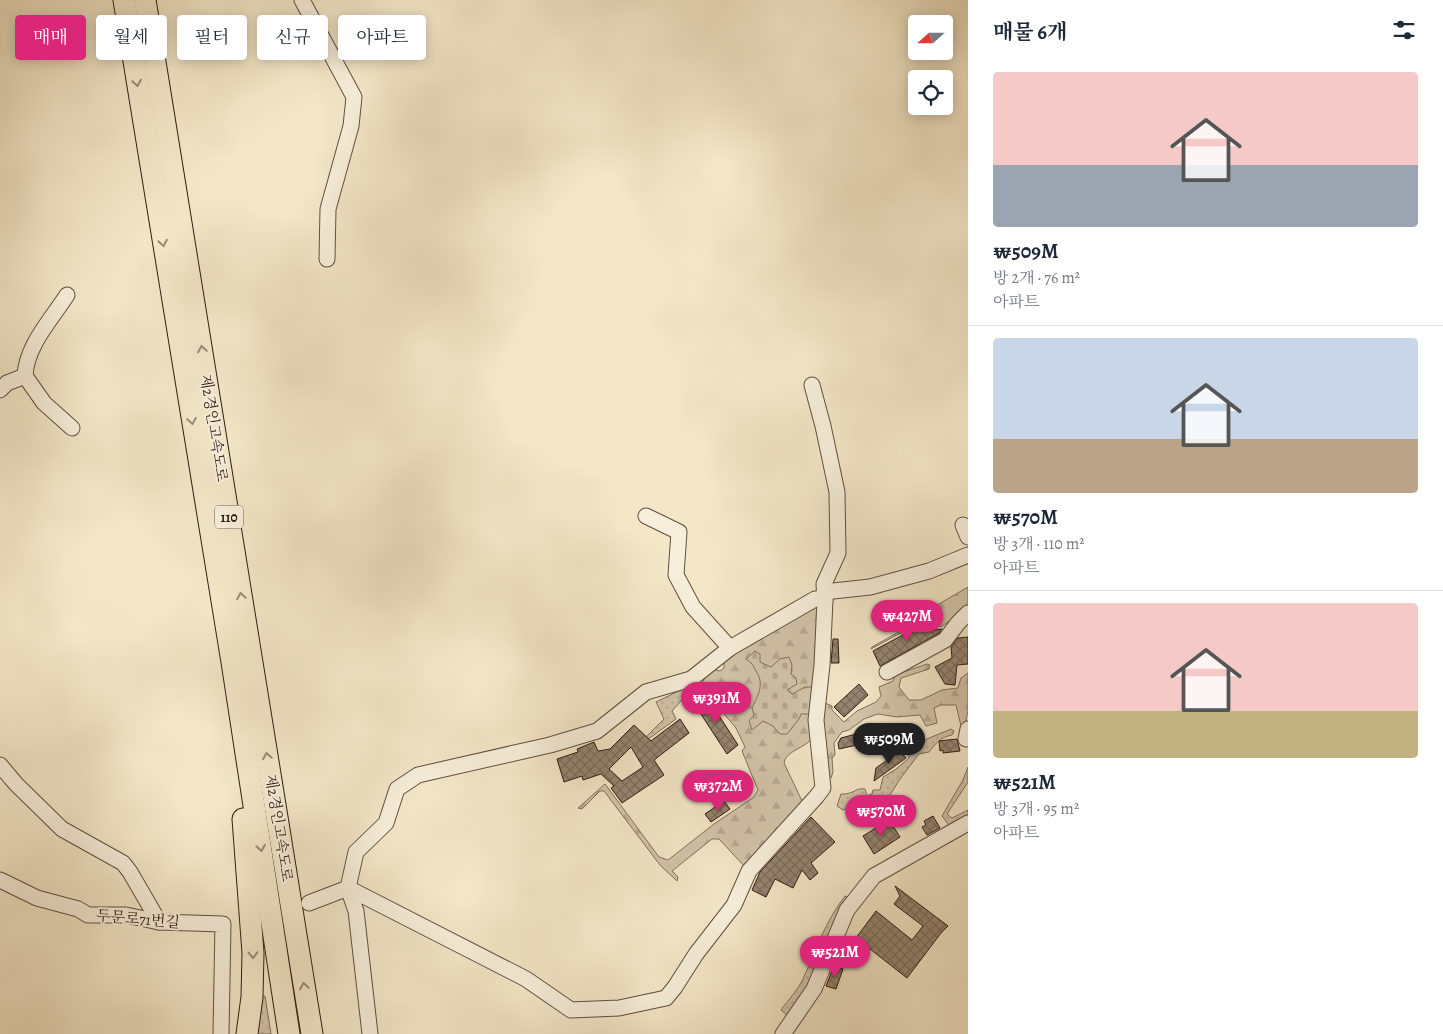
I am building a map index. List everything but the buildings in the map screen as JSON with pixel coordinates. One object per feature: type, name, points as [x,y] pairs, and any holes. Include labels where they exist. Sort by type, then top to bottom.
[{"type":"highway","name":"제2경인고속도로","points":[[124,0],[232,662],[289,1034]]},
{"type":"highway","name":"제2경인고속도로","points":[[145,0],[312,1034]]},
{"type":"highway","points":[[232,662],[253,953],[252,997],[247,1034]]},
{"type":"lane","points":[[302,0],[354,97],[351,126],[328,209],[327,259]]},
{"type":"lane","points":[[67,295],[32,349],[26,364],[25,376],[44,403],[72,428]]},
{"type":"lane","points":[[0,390],[8,383],[25,376]]},
{"type":"lane","points":[[309,903],[348,888],[526,979],[571,1010],[619,1008],[666,998],[676,987],[696,954],[734,905],[749,871],[823,788],[816,720],[822,665],[824,584],[838,553],[837,492],[812,385]]},
{"type":"lane","points":[[646,516],[679,532],[676,575],[693,606],[730,648]]},
{"type":"lane","points":[[370,1034],[356,911],[348,888],[356,852],[386,823],[397,789],[418,775],[550,745],[597,731],[646,692],[691,679],[730,648],[815,600],[930,571],[968,555]]},
{"type":"lane","points":[[887,672],[945,640],[968,613]]},
{"type":"lane","points":[[0,764],[16,784],[62,829],[123,864],[130,872],[159,922]]},
{"type":"lane","points":[[783,1034],[814,988],[847,910],[874,876],[968,823]]},
{"type":"lane","name":"두문로71번길","points":[[0,880],[38,898],[78,909],[88,915],[126,915],[159,922],[222,924],[241,919]]},
{"type":"lane","points":[[221,1034],[222,924]]},
{"type":"green space","points":[[968,587],[968,607],[941,627],[932,616],[871,649],[922,619],[932,608]]},
{"type":"green space","points":[[814,605],[820,610],[812,738],[805,745],[788,755],[784,763],[803,803],[746,868],[719,839],[712,839],[672,871],[678,877],[677,881],[660,865],[604,791],[600,791],[582,809],[578,808],[605,784],[659,857],[668,860],[714,824],[754,797],[758,790],[742,751],[745,747],[736,728],[702,688],[705,675],[712,669],[720,671],[724,668],[724,662],[730,657]]},
{"type":"green space","points":[[755,651],[760,654],[760,662],[771,667],[780,659],[789,657],[792,665],[791,674],[796,678],[797,684],[787,690],[792,694],[805,687],[812,687],[810,714],[801,714],[787,734],[780,734],[773,726],[763,721],[752,730],[749,721],[754,715],[752,708],[760,690],[760,680],[753,666],[746,659]]},
{"type":"green space","points":[[927,664],[930,665],[929,669],[901,678],[899,687],[909,700],[921,700],[942,690],[958,688],[961,678],[968,673],[968,711],[965,724],[961,726],[956,705],[941,705],[934,708],[937,723],[926,726],[920,715],[897,717],[878,714],[864,719],[849,730],[842,732],[834,743],[833,772],[831,778],[827,777],[819,728],[825,703],[832,706],[832,710],[844,722],[857,711],[876,702],[881,696],[879,687],[893,681],[895,675]]},
{"type":"green space","points":[[685,688],[688,693],[672,711],[676,719],[640,745],[664,719],[656,702]]},
{"type":"green space","points":[[951,729],[954,731],[952,735],[939,741],[929,752],[919,754],[900,779],[888,798],[888,809],[884,819],[879,821],[874,806],[865,803],[843,810],[837,806],[841,794],[865,789],[867,796],[872,794],[873,790],[880,790],[883,777],[909,758],[909,751],[927,739]]},
{"type":"green space","points":[[968,767],[968,782],[947,814],[952,818],[968,810],[968,815],[949,825],[942,816],[963,780]]},
{"type":"green space","points":[[845,896],[851,898],[810,984],[787,1015],[781,1010],[801,983],[826,926]]},
{"type":"green space","points":[[265,996],[271,1034],[252,1034],[260,997]]}]
